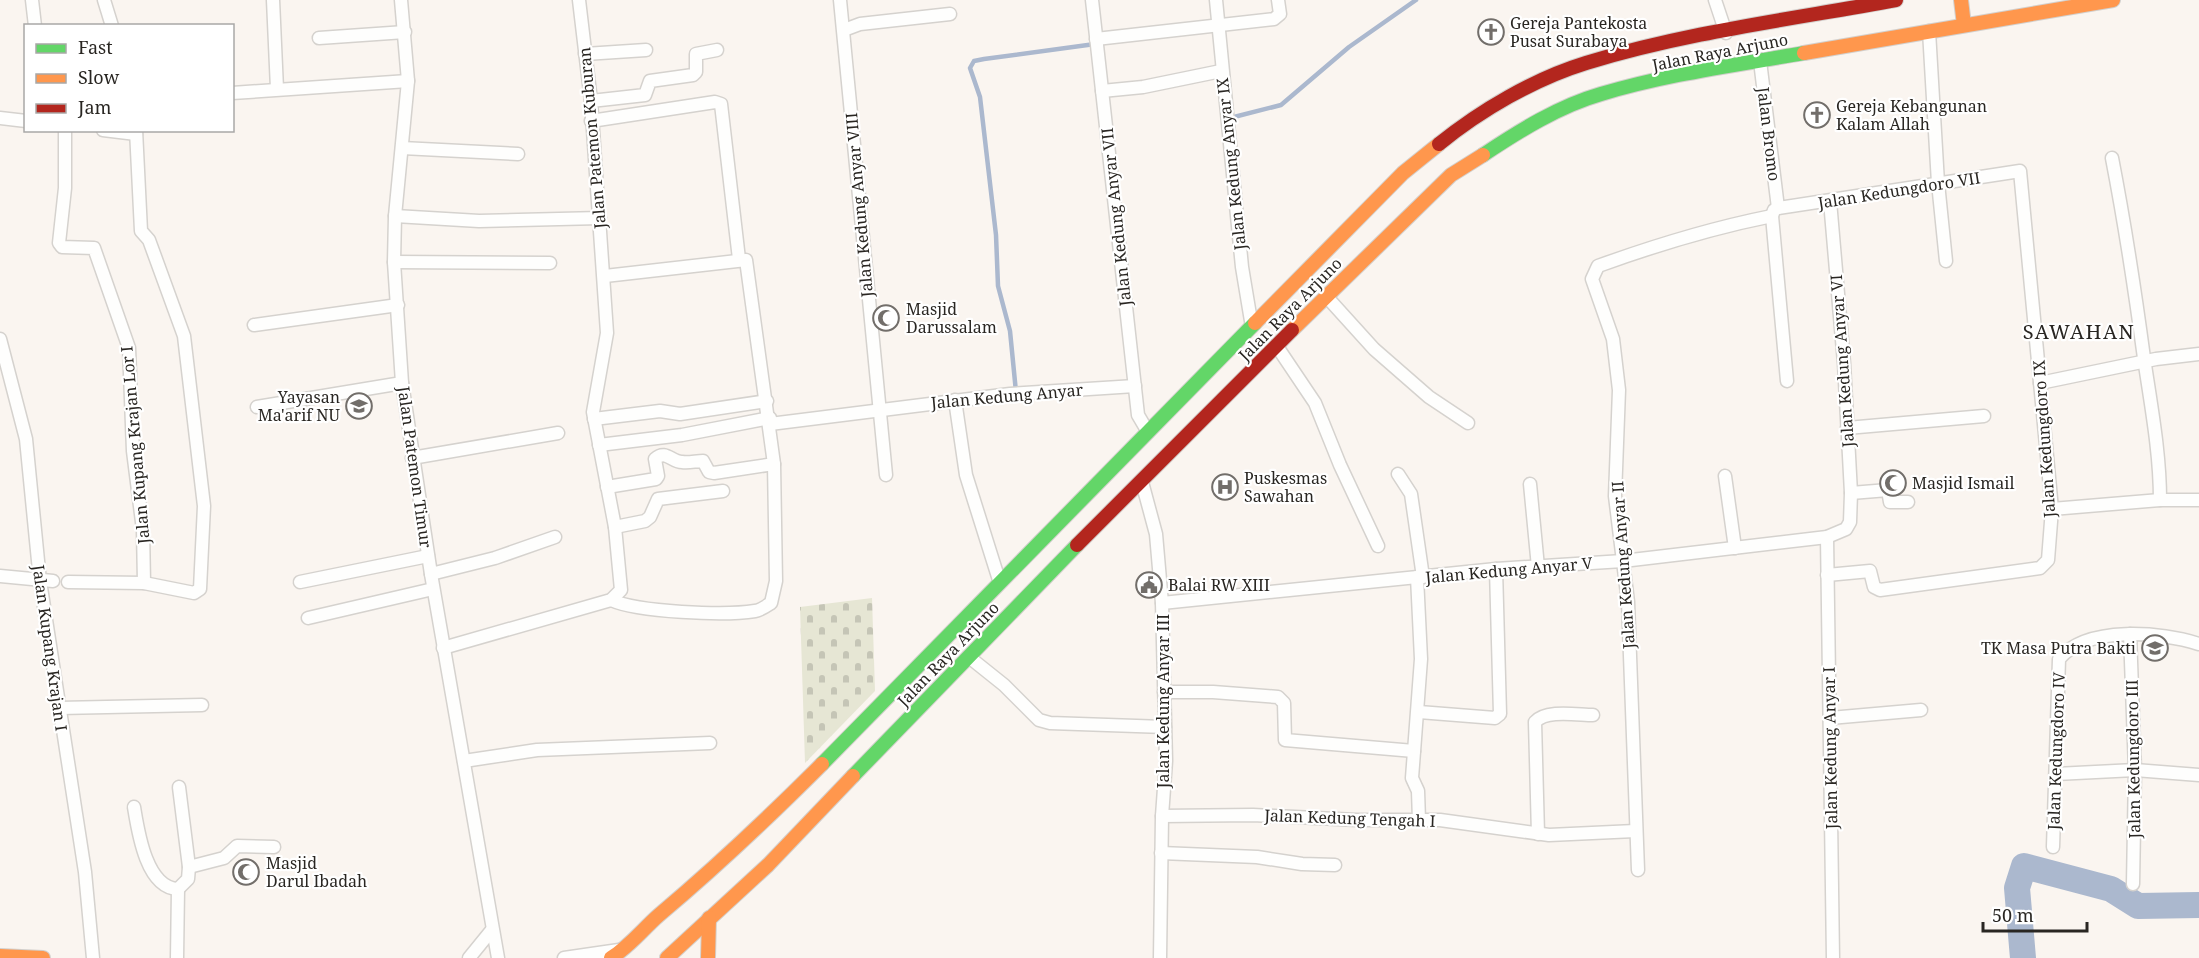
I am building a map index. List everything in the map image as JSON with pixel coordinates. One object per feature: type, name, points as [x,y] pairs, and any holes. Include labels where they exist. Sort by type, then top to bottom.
[{"type":"highway","name":"Jalan Raya Arjuno","points":[[611,958],[625,949],[657,917],[703,879],[760,826],[1403,173],[1460,127],[1525,88],[1585,63],[1896,0]]},
{"type":"highway","points":[[1961,0],[1964,25]]},
{"type":"highway","points":[[1974,0],[1977,14],[1982,22]]},
{"type":"highway","name":"Jalan Raya Arjuno","points":[[667,958],[768,865],[1031,591],[1276,345],[1451,175],[1527,126],[1599,94],[1684,74],[2113,0]]},
{"type":"highway","points":[[1000,580],[1012,588],[1031,591]]},
{"type":"highway","points":[[1000,580],[1004,605],[1002,621]]},
{"type":"highway","points":[[708,958],[709,918]]},
{"type":"highway","points":[[0,956],[43,958]]},
{"type":"street","points":[[32,0],[35,24]]},
{"type":"street","points":[[104,0],[111,24]]},
{"type":"street","points":[[273,0],[277,89]]},
{"type":"street","name":"Jalan Patemon Timur","points":[[401,0],[408,81],[395,216],[394,262],[402,383],[443,648],[491,930],[498,958]]},
{"type":"street","name":"Jalan Patemon Kuburan","points":[[579,0],[591,101],[607,333],[595,392],[594,419],[615,527],[622,580],[621,590],[611,600]]},
{"type":"street","name":"Jalan Kedung Anyar VIII","points":[[840,0],[886,475]]},
{"type":"street","name":"Jalan Kedung Anyar VII","points":[[1092,0],[1138,415],[1148,432]]},
{"type":"street","name":"Jalan Kedung Anyar IX","points":[[1216,0],[1221,70],[1242,267],[1251,327]]},
{"type":"street","points":[[1096,42],[1274,19],[1280,14],[1278,0]]},
{"type":"street","points":[[1715,0],[1726,33]]},
{"type":"street","points":[[844,30],[860,24],[950,14]]},
{"type":"street","points":[[1929,31],[1938,183],[1946,261]]},
{"type":"street","points":[[319,38],[405,32]]},
{"type":"street","points":[[585,54],[646,50]]},
{"type":"street","points":[[591,101],[645,94],[650,81],[693,75],[696,72],[696,54],[717,50]]},
{"type":"street","name":"Jalan Bromo","points":[[1760,61],[1775,212],[1787,381]]},
{"type":"street","points":[[1102,91],[1143,87],[1221,70]]},
{"type":"street","points":[[234,93],[408,81]]},
{"type":"street","points":[[591,121],[715,102],[721,104],[739,259]]},
{"type":"street","points":[[0,118],[24,121]]},
{"type":"street","name":"Jalan Kupang Krajan Lor I","points":[[65,132],[65,188],[59,243],[62,247],[94,248],[129,348],[133,451],[143,530],[144,583]]},
{"type":"street","points":[[68,582],[144,583],[198,592],[204,506],[184,336],[149,240],[141,231],[136,132]]},
{"type":"street","points":[[402,148],[518,154]]},
{"type":"street","points":[[2112,158],[2127,238],[2155,432],[2160,500]]},
{"type":"street","name":"Jalan Kedungdoro VII","points":[[1775,212],[2020,171]]},
{"type":"street","name":"Jalan Kedungdoro IX","points":[[1827,575],[1870,571],[1874,588],[1880,590],[2040,568],[2046,564],[2052,509],[2020,171]]},
{"type":"street","name":"Jalan Kedung Anyar VI","points":[[1830,201],[1844,363],[1851,493],[1850,522]]},
{"type":"street","name":"Jalan Kedung Anyar II","points":[[1638,870],[1628,602],[1615,496],[1619,390],[1613,339],[1592,279],[1598,266],[1709,228],[1775,212]]},
{"type":"street","points":[[395,216],[479,221],[600,218]]},
{"type":"street","points":[[443,648],[611,600],[623,604],[727,613],[763,609],[771,603],[775,593],[774,464],[747,263],[744,259],[739,259],[604,276]]},
{"type":"street","points":[[394,262],[550,263]]},
{"type":"street","points":[[1326,296],[1374,349],[1429,397],[1468,423]]},
{"type":"street","points":[[254,325],[398,305]]},
{"type":"street","name":"Jalan Kupang Krajan I","points":[[0,339],[26,439],[40,581],[47,613],[59,708],[85,872],[93,958]]},
{"type":"street","points":[[1276,345],[1315,403],[1340,465],[1378,546]]},
{"type":"street","points":[[2040,383],[2144,362],[2199,354]]},
{"type":"street","points":[[257,407],[402,383]]},
{"type":"street","name":"Jalan Kedung Anyar","points":[[878,410],[1016,393],[1135,386]]},
{"type":"street","points":[[594,419],[660,411],[680,414],[766,401]]},
{"type":"street","points":[[955,402],[966,475],[1000,580]]},
{"type":"street","points":[[599,445],[770,421],[878,410]]},
{"type":"street","points":[[1847,428],[1984,416]]},
{"type":"street","points":[[412,458],[558,433]]},
{"type":"street","points":[[607,487],[656,480],[658,476],[655,459],[660,456],[669,456],[681,463],[703,461],[709,472],[774,464]]},
{"type":"street","points":[[1398,474],[1411,494],[1420,577],[1419,712],[1412,778],[1418,791],[1419,820]]},
{"type":"street","points":[[1725,476],[1735,548]]},
{"type":"street","name":"Jalan Kedung Anyar III","points":[[1142,482],[1156,534],[1162,603],[1165,727],[1161,816],[1160,958]]},
{"type":"street","points":[[1530,484],[1538,567]]},
{"type":"street","points":[[1851,493],[1888,490],[1890,502],[1908,502]]},
{"type":"street","points":[[615,527],[650,517],[658,499],[723,491]]},
{"type":"street","points":[[2052,509],[2160,500],[2199,500]]},
{"type":"street","name":"Jalan Kedung Anyar V","points":[[1162,603],[1496,569],[1623,561],[1735,548],[1827,537],[1846,529],[1850,522]]},
{"type":"street","points":[[431,574],[495,558],[555,537]]},
{"type":"street","name":"Jalan Kedung Anyar I","points":[[1827,537],[1833,958]]},
{"type":"street","points":[[300,582],[428,556]]},
{"type":"street","points":[[1419,712],[1495,718],[1500,714],[1496,569]]},
{"type":"street","points":[[0,576],[53,581]]},
{"type":"street","points":[[308,618],[434,589]]},
{"type":"street","name":"Jalan Kedungdoro III","points":[[2130,634],[2134,770],[2133,885]]},
{"type":"street","name":"Jalan Kedungdoro IV","points":[[2053,847],[2059,659],[2082,644],[2112,635],[2166,636],[2199,644]]},
{"type":"street","points":[[969,657],[1004,685],[1039,720],[1050,723],[1165,727]]},
{"type":"street","points":[[1164,692],[1213,692],[1278,697],[1284,703],[1285,740],[1414,751]]},
{"type":"street","points":[[59,708],[202,705]]},
{"type":"street","points":[[1830,718],[1920,710]]},
{"type":"street","points":[[1538,834],[1535,722],[1540,717],[1552,715],[1593,716]]},
{"type":"street","points":[[464,761],[537,750],[710,743]]},
{"type":"street","points":[[2056,774],[2134,770],[2199,775]]},
{"type":"street","points":[[177,958],[178,889],[188,879],[189,867],[179,787]]},
{"type":"street","points":[[134,807],[145,858],[151,869],[166,886],[178,889]]},
{"type":"street","name":"Jalan Kedung Tengah I","points":[[1161,816],[1253,815],[1357,820],[1440,820],[1538,834],[1635,831]]},
{"type":"street","points":[[189,867],[224,858],[237,846],[274,847]]},
{"type":"street","points":[[1161,853],[1246,856],[1302,864],[1335,865]]},
{"type":"street","points":[[469,958],[491,930]]},
{"type":"street","points":[[564,958],[601,950],[625,949]]},
{"type":"green space","points":[[872,598],[875,691],[805,763],[800,607]]},
{"type":"waterway","points":[[1230,118],[1281,105],[1349,47],[1416,0]]},
{"type":"waterway","points":[[1016,392],[1010,331],[998,286],[996,235],[980,97],[970,68],[974,61],[984,59],[1095,44]]},
{"type":"waterway","points":[[2023,958],[2017,888],[2024,866],[2111,889],[2138,906],[2199,905]]},
{"type":"traffic: fast","points":[[1483,155],[1525,128],[1585,99],[1677,75],[1804,53]]},
{"type":"traffic: fast","points":[[822,764],[1255,323]]},
{"type":"traffic: fast","points":[[853,776],[1077,545]]},
{"type":"traffic: slow","points":[[1961,0],[1964,25]]},
{"type":"traffic: slow","points":[[1804,53],[2113,0]]},
{"type":"traffic: slow","points":[[1255,323],[1403,173],[1439,144]]},
{"type":"traffic: slow","points":[[1292,330],[1451,175],[1483,155]]},
{"type":"traffic: slow","points":[[611,958],[722,860],[822,764]]},
{"type":"traffic: slow","points":[[667,958],[768,865],[853,776]]},
{"type":"traffic: slow","points":[[708,958],[709,918]]},
{"type":"traffic: slow","points":[[0,956],[43,958]]},
{"type":"traffic: jam","points":[[1439,144],[1472,119],[1509,97],[1547,78],[1586,63],[1701,34],[1896,0]]},
{"type":"traffic: jam","points":[[1077,545],[1292,330]]},
{"type":"place","name":"Gereja Pantekosta Pusat Surabaya","points":[[1491,32]]},
{"type":"place","name":"Gereja Kebangunan Kalam Allah","points":[[1817,115]]},
{"type":"place","name":"Masjid Darussalam","points":[[886,318]]},
{"type":"place","name":"Yayasan Ma'arif NU","points":[[359,406]]},
{"type":"place","name":"Masjid Ismail","points":[[1893,483]]},
{"type":"place","name":"Puskesmas Sawahan","points":[[1225,487]]},
{"type":"place","name":"Balai RW XIII","points":[[1149,585]]},
{"type":"place","name":"TK Masa Putra Bakti","points":[[2155,648]]},
{"type":"place","name":"Masjid Darul Ibadah","points":[[246,872]]},
{"type":"district","name":"SAWAHAN","points":[[2079,331]]}]
